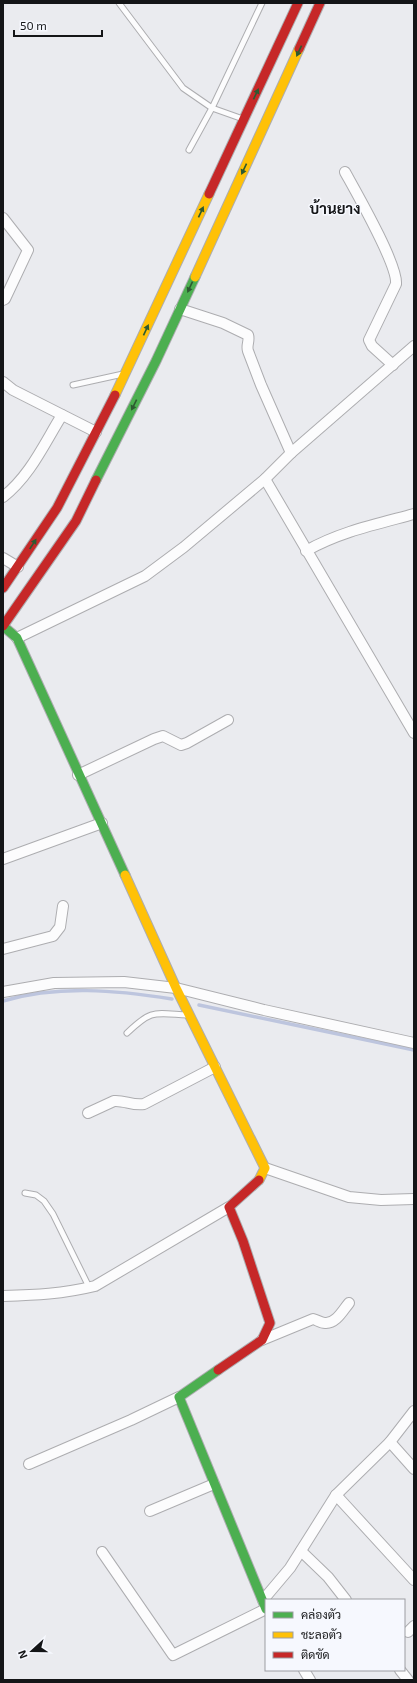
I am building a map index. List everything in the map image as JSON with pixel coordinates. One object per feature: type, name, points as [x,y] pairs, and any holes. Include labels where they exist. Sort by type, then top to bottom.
[{"type":"main road","points":[[265,1606],[179,1397],[262,1340],[270,1323],[243,1241],[229,1207],[260,1179],[265,1168],[176,988],[17,638],[3,626],[76,521],[244,119],[298,3]]},
{"type":"main road","points":[[3,588],[57,508],[126,373],[146,356],[180,309],[320,3]]},
{"type":"main road","points":[[309,29],[327,3]]},
{"type":"street","points":[[345,172],[372,223],[396,274],[396,284],[369,340],[372,346],[393,365]]},
{"type":"street","points":[[3,218],[28,250],[5,299],[3,300]]},
{"type":"street","points":[[180,309],[223,323],[248,335],[249,340],[246,347],[250,358],[291,453]]},
{"type":"street","points":[[17,638],[145,576],[184,547],[265,479],[291,453],[414,346]]},
{"type":"street","points":[[3,382],[13,390],[96,432]]},
{"type":"street","points":[[3,497],[13,489],[26,474],[62,415]]},
{"type":"street","points":[[265,479],[414,733]]},
{"type":"street","points":[[306,551],[323,542],[350,532],[414,514]]},
{"type":"street","points":[[3,558],[18,567]]},
{"type":"street","points":[[78,775],[154,739],[163,736],[181,745],[228,720]]},
{"type":"street","points":[[3,859],[102,823]]},
{"type":"street","points":[[3,949],[53,936],[60,927],[63,906]]},
{"type":"street","points":[[3,992],[54,984],[124,982],[176,988],[264,1010],[414,1043]]},
{"type":"street","points":[[88,1113],[116,1101],[134,1105],[144,1104],[215,1067]]},
{"type":"street","points":[[265,1168],[349,1197],[381,1200],[413,1199],[414,1209]]},
{"type":"street","points":[[3,1296],[49,1295],[95,1286],[229,1207]]},
{"type":"street","points":[[262,1340],[313,1319],[324,1324],[332,1322],[349,1302]]},
{"type":"street","points":[[28,1464],[131,1420],[179,1397]]},
{"type":"street","points":[[270,1599],[336,1495],[390,1442],[414,1411]]},
{"type":"street","points":[[390,1442],[414,1467]]},
{"type":"street","points":[[150,1511],[214,1484]]},
{"type":"street","points":[[336,1495],[414,1580]]},
{"type":"street","points":[[301,1551],[328,1577],[345,1599]]},
{"type":"street","points":[[102,1552],[173,1655],[265,1606]]},
{"type":"street","points":[[305,1671],[310,1680]]},
{"type":"street","points":[[401,1671],[408,1680]]},
{"type":"lane","points":[[119,3],[183,88],[212,108],[244,119]]},
{"type":"lane","points":[[189,150],[212,108],[262,3]]},
{"type":"lane","points":[[73,384],[126,373]]},
{"type":"lane","points":[[127,1033],[141,1020],[155,1013],[189,1015]]},
{"type":"lane","points":[[25,1193],[36,1195],[44,1201],[89,1288]]},
{"type":"waterway","points":[[3,1001],[24,996],[66,991],[108,991],[172,999]]},
{"type":"waterway","points":[[199,1005],[414,1050]]},
{"type":"traffic: fast","points":[[96,480],[156,361],[195,277]]},
{"type":"traffic: fast","points":[[3,626],[17,638],[125,875]]},
{"type":"traffic: fast","points":[[218,1370],[179,1397],[265,1607]]},
{"type":"traffic: slow","points":[[195,277],[299,49]]},
{"type":"traffic: slow","points":[[115,395],[209,194]]},
{"type":"traffic: slow","points":[[125,875],[176,988],[265,1168],[259,1180]]},
{"type":"traffic: jam","points":[[209,194],[298,3]]},
{"type":"traffic: jam","points":[[299,49],[320,3]]},
{"type":"traffic: jam","points":[[3,588],[57,508],[115,395]]},
{"type":"traffic: jam","points":[[3,626],[76,521],[96,480]]},
{"type":"traffic: jam","points":[[218,1370],[262,1340],[270,1323],[243,1241],[229,1207],[259,1180]]},
{"type":"district","name":"บ้านยาง","points":[[335,209]]}]
